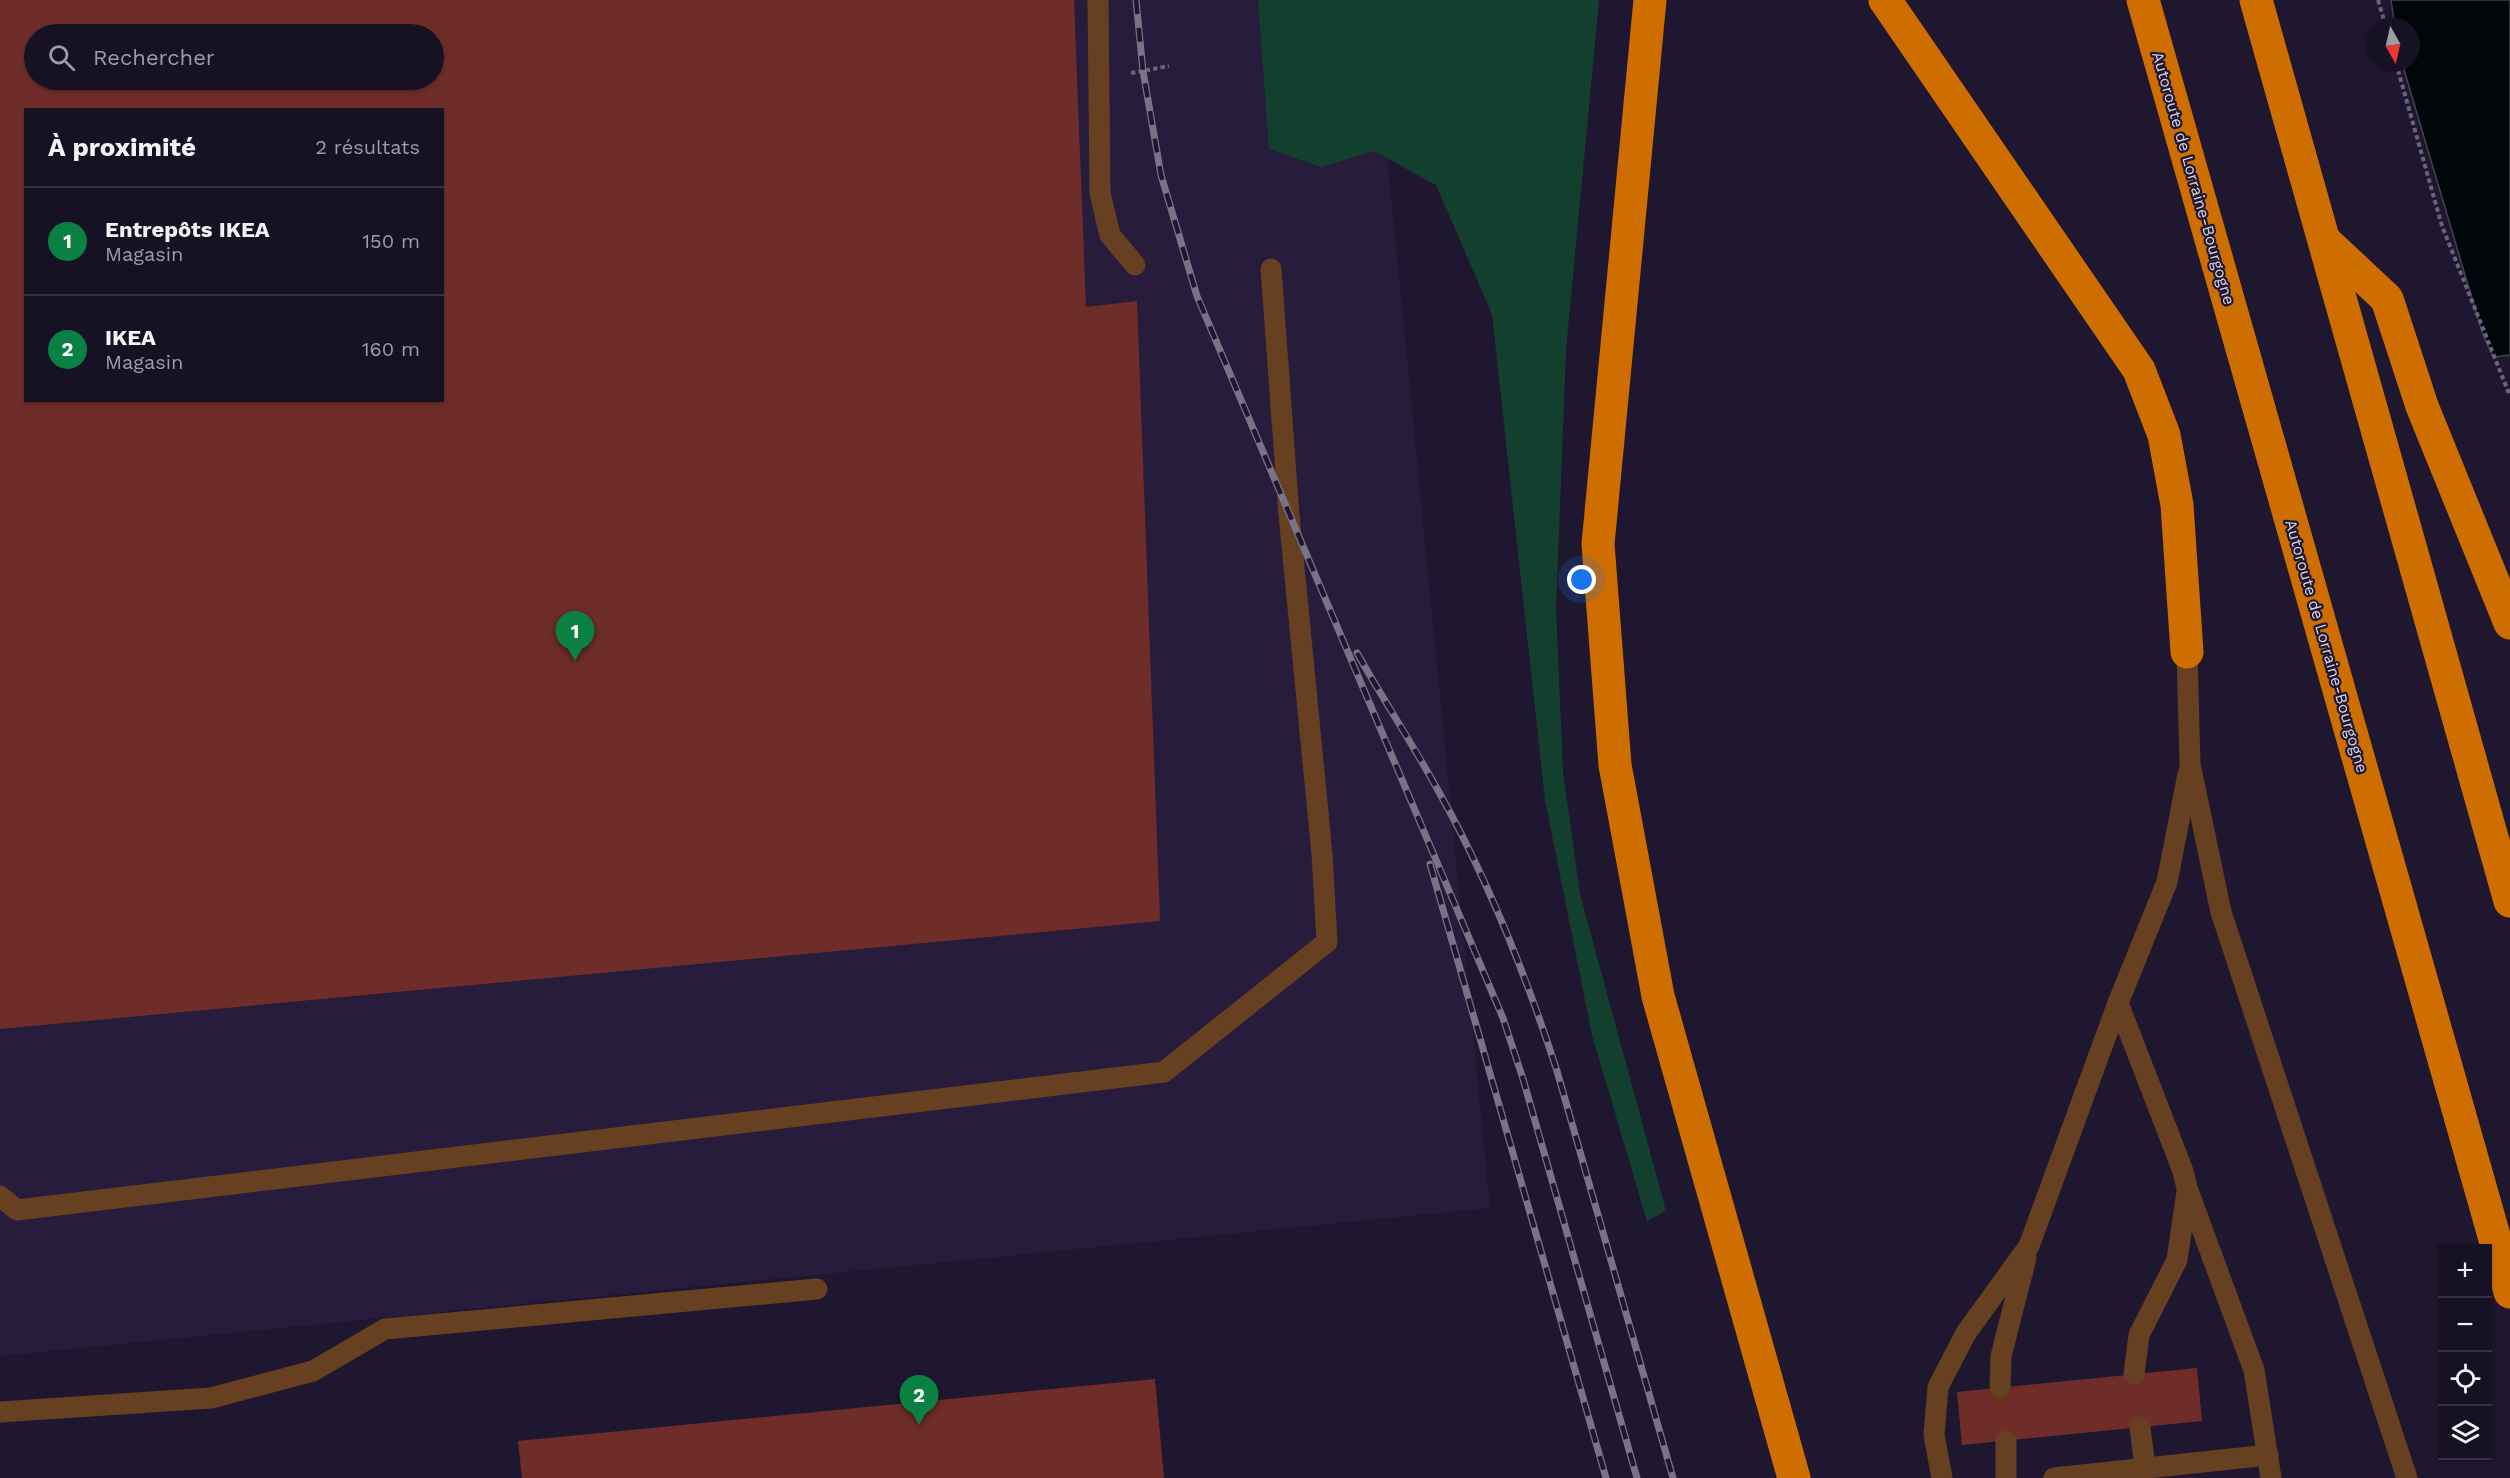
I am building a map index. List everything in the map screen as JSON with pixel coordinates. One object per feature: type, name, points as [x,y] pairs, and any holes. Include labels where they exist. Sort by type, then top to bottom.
[{"type":"highway","points":[[1650,0],[1598,544],[1615,765],[1658,996],[1794,1478]]},
{"type":"highway","points":[[1885,0],[2139,370],[2164,435],[2177,506],[2187,652]]},
{"type":"highway","name":"Autoroute de Lorraine-Bourgogne","points":[[2143,0],[2510,1292]]},
{"type":"highway","points":[[2256,0],[2510,901]]},
{"type":"highway","points":[[2325,242],[2386,299],[2422,406],[2510,623]]},
{"type":"lane","points":[[1098,0],[1100,193],[1110,235],[1135,265]]},
{"type":"lane","points":[[0,1196],[17,1210],[1164,1072],[1328,942],[1321,843],[1289,515],[1271,270]]},
{"type":"lane","points":[[2187,652],[2190,764],[2221,912],[2407,1478]]},
{"type":"lane","points":[[2000,1388],[2001,1356],[2029,1246],[2118,1003],[2167,882],[2190,764]]},
{"type":"lane","points":[[2118,1003],[2183,1171],[2187,1188],[2254,1370],[2271,1478]]},
{"type":"lane","points":[[2134,1374],[2139,1335],[2177,1260],[2187,1188]]},
{"type":"lane","points":[[1942,1478],[1934,1435],[1938,1387],[1966,1333],[2029,1246]]},
{"type":"lane","points":[[0,1412],[211,1398],[313,1371],[386,1329],[817,1289]]},
{"type":"lane","points":[[2140,1428],[2145,1468]]},
{"type":"lane","points":[[2006,1478],[2007,1441]]},
{"type":"lane","points":[[2054,1478],[2268,1455]]},
{"type":"path","points":[[2378,0],[2383,18]]},
{"type":"path","points":[[2399,72],[2442,226],[2510,396]]},
{"type":"shaded area","points":[[0,0],[1372,0],[1490,1208],[0,1356]]},
{"type":"shaded area","points":[[2391,0],[2510,0],[2510,355],[2493,357],[2482,332],[2405,72],[2420,72],[2420,18],[2394,18]]},
{"type":"green space","points":[[1258,0],[1599,0],[1566,350],[1556,609],[1563,772],[1580,894],[1666,1211],[1647,1221],[1592,1035],[1545,800],[1492,314],[1436,185],[1374,151],[1321,167],[1269,149]]},
{"type":"building","points":[[0,0],[1074,0],[1086,307],[1137,301],[1160,921],[0,1029]]},
{"type":"building","points":[[2197,1368],[2202,1421],[1962,1445],[1957,1392]]},
{"type":"building","points":[[1155,1379],[1164,1478],[522,1478],[518,1441]]},
{"type":"railway","points":[[1136,0],[1143,71],[1161,175],[1197,296],[1503,1018],[1523,1079],[1637,1478]]},
{"type":"railway","points":[[1357,653],[1458,827],[1490,895],[1533,1000],[1557,1071],[1673,1478]]},
{"type":"railway","points":[[1430,864],[1606,1478]]},
{"type":"place","name":"Entrepôts IKEA","points":[[575,661]]},
{"type":"place","name":"IKEA","points":[[919,1425]]}]
